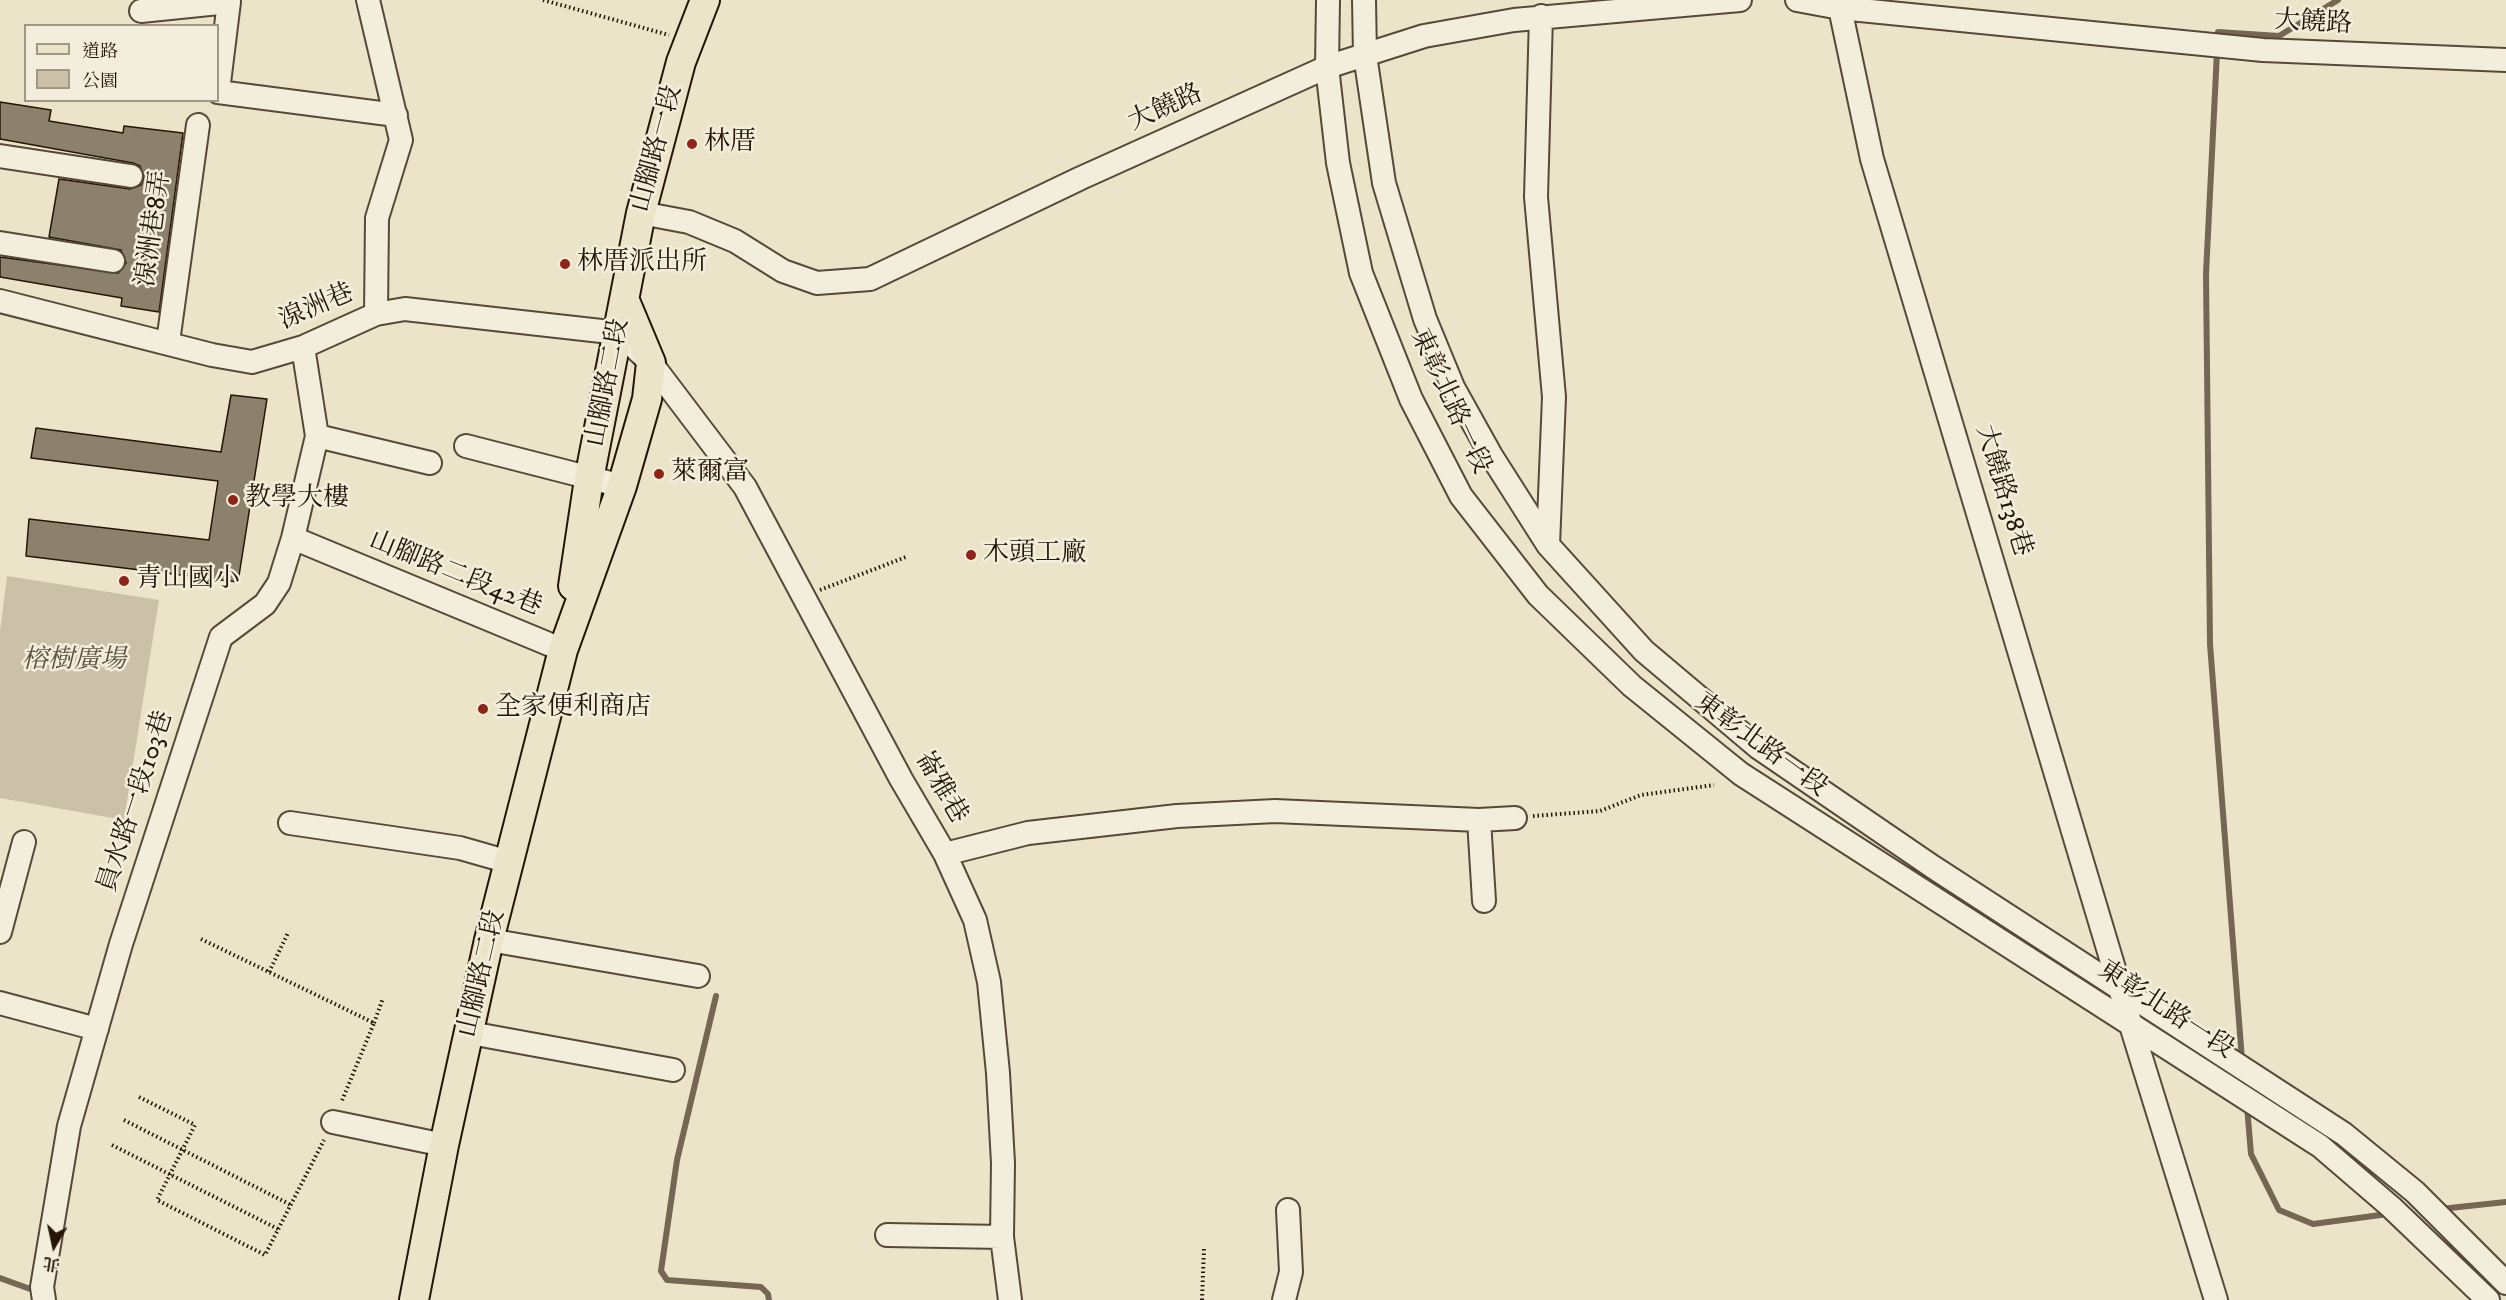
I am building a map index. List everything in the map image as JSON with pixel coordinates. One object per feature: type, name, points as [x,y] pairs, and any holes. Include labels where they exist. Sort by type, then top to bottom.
[{"type":"main road","name":"山腳路一段","points":[[625,301],[641,213],[688,41],[705,0]]},
{"type":"main road","name":"山腳路二段","points":[[563,650],[589,479],[625,301]]},
{"type":"main road","name":"山腳路二段","points":[[414,1300],[444,1145],[489,939],[563,650],[622,486],[647,399],[651,363],[625,301]]},
{"type":"street","points":[[368,0],[401,140],[377,218],[376,314]]},
{"type":"street","name":"東彰北路一段","points":[[1328,0],[1327,67],[1338,163],[1361,273],[1403,378],[1461,496],[1538,595],[1632,686],[1741,774],[2320,1146],[2391,1207],[2488,1300]]},
{"type":"street","name":"東彰北路一段","points":[[1364,0],[1365,55],[1384,183],[1425,319],[1453,387],[1492,458],[1548,545],[1644,651],[1759,748],[1933,867],[2344,1134],[2415,1192],[2506,1284]]},
{"type":"street","name":"大饒路","points":[[641,213],[688,222],[735,241],[783,271],[817,283],[870,279],[1081,178],[1327,67],[1425,36],[1541,16],[1740,0]]},
{"type":"street","name":"大饒路","points":[[1797,0],[1840,8],[2263,50],[2506,60]]},
{"type":"street","points":[[141,11],[229,2],[219,84]]},
{"type":"street","name":"大饒路138巷","points":[[1840,8],[1872,159],[2122,988],[2130,1022],[2216,1300]]},
{"type":"street","points":[[1541,16],[1536,197],[1554,396],[1548,545]]},
{"type":"street","points":[[219,92],[396,115]]},
{"type":"street","name":"湶洲巷8弄","points":[[168,342],[198,125]]},
{"type":"street","points":[[0,156],[131,176]]},
{"type":"street","points":[[0,243],[112,261]]},
{"type":"street","name":"湶洲巷","points":[[0,301],[252,362],[303,347],[376,314],[405,309],[619,333]]},
{"type":"street","points":[[619,333],[651,363]]},
{"type":"street","name":"員水路一段103巷","points":[[44,1300],[42,1287],[69,1126],[120,944],[221,637],[265,604],[279,583],[293,538],[317,436],[303,347]]},
{"type":"street","name":"崙雅巷","points":[[651,363],[745,487],[901,778],[945,854],[975,920],[989,982],[998,1073],[1003,1163],[1002,1237],[1010,1300]]},
{"type":"street","points":[[317,436],[430,463]]},
{"type":"street","points":[[466,446],[622,486]]},
{"type":"street","name":"山腳路二段42巷","points":[[293,538],[563,650]]},
{"type":"street","points":[[945,854],[1028,833],[1177,816],[1275,811],[1479,820],[1515,818]]},
{"type":"street","points":[[1479,820],[1484,901]]},
{"type":"street","points":[[290,823],[460,848],[509,862]]},
{"type":"street","points":[[0,932],[24,842]]},
{"type":"street","points":[[489,939],[698,976]]},
{"type":"street","points":[[0,1004],[97,1029]]},
{"type":"street","points":[[470,1033],[673,1070]]},
{"type":"street","points":[[333,1122],[444,1145]]},
{"type":"street","points":[[1284,1300],[1291,1272],[1288,1210]]},
{"type":"street","points":[[887,1235],[1002,1237]]},
{"type":"path","points":[[543,0],[688,41]]},
{"type":"path","points":[[804,596],[906,556]]},
{"type":"path","points":[[1515,818],[1600,811],[1641,795],[1714,785]]},
{"type":"path","points":[[269,972],[288,933]]},
{"type":"path","points":[[201,939],[374,1023]]},
{"type":"path","points":[[139,1097],[195,1125],[157,1200],[265,1255],[333,1122],[383,998]]},
{"type":"path","points":[[124,1120],[291,1205]]},
{"type":"path","points":[[112,1145],[278,1229]]},
{"type":"path","points":[[1202,1300],[1204,1248]]},
{"type":"green space","name":"榕樹廣場","points":[[7,576],[159,600],[124,820],[0,798],[0,631]]},
{"type":"building","points":[[0,102],[51,110],[49,121],[123,133],[124,126],[183,133],[159,312],[121,306],[122,298],[0,277],[0,257],[118,273],[126,263],[121,250],[49,237],[59,179],[130,189],[141,185],[144,177],[140,166],[133,163],[0,139]]},
{"type":"building","name":"教學大樓","points":[[231,395],[267,399],[238,582],[26,556],[29,519],[209,540],[218,481],[31,458],[36,428],[221,452]]},
{"type":"waterway","points":[[2242,1060],[2210,644],[2206,274],[2218,32],[2279,36],[2338,0]]},
{"type":"waterway","points":[[716,996],[677,1160],[661,1271],[667,1280],[761,1287],[768,1294],[769,1300]]},
{"type":"waterway","points":[[2247,1106],[2251,1154],[2279,1210],[2313,1224],[2388,1214]]},
{"type":"waterway","points":[[2440,1209],[2506,1202]]},
{"type":"waterway","points":[[0,1278],[33,1290],[34,1293]]},
{"type":"place","name":"林厝","points":[[692,144]]},
{"type":"place","name":"林厝派出所","points":[[565,264]]},
{"type":"place","name":"萊爾富","points":[[659,474]]},
{"type":"place","name":"教學大樓","points":[[233,500]]},
{"type":"place","name":"木頭工廠","points":[[971,555]]},
{"type":"place","name":"青山國小","points":[[124,581]]},
{"type":"place","name":"全家便利商店","points":[[483,709]]}]
